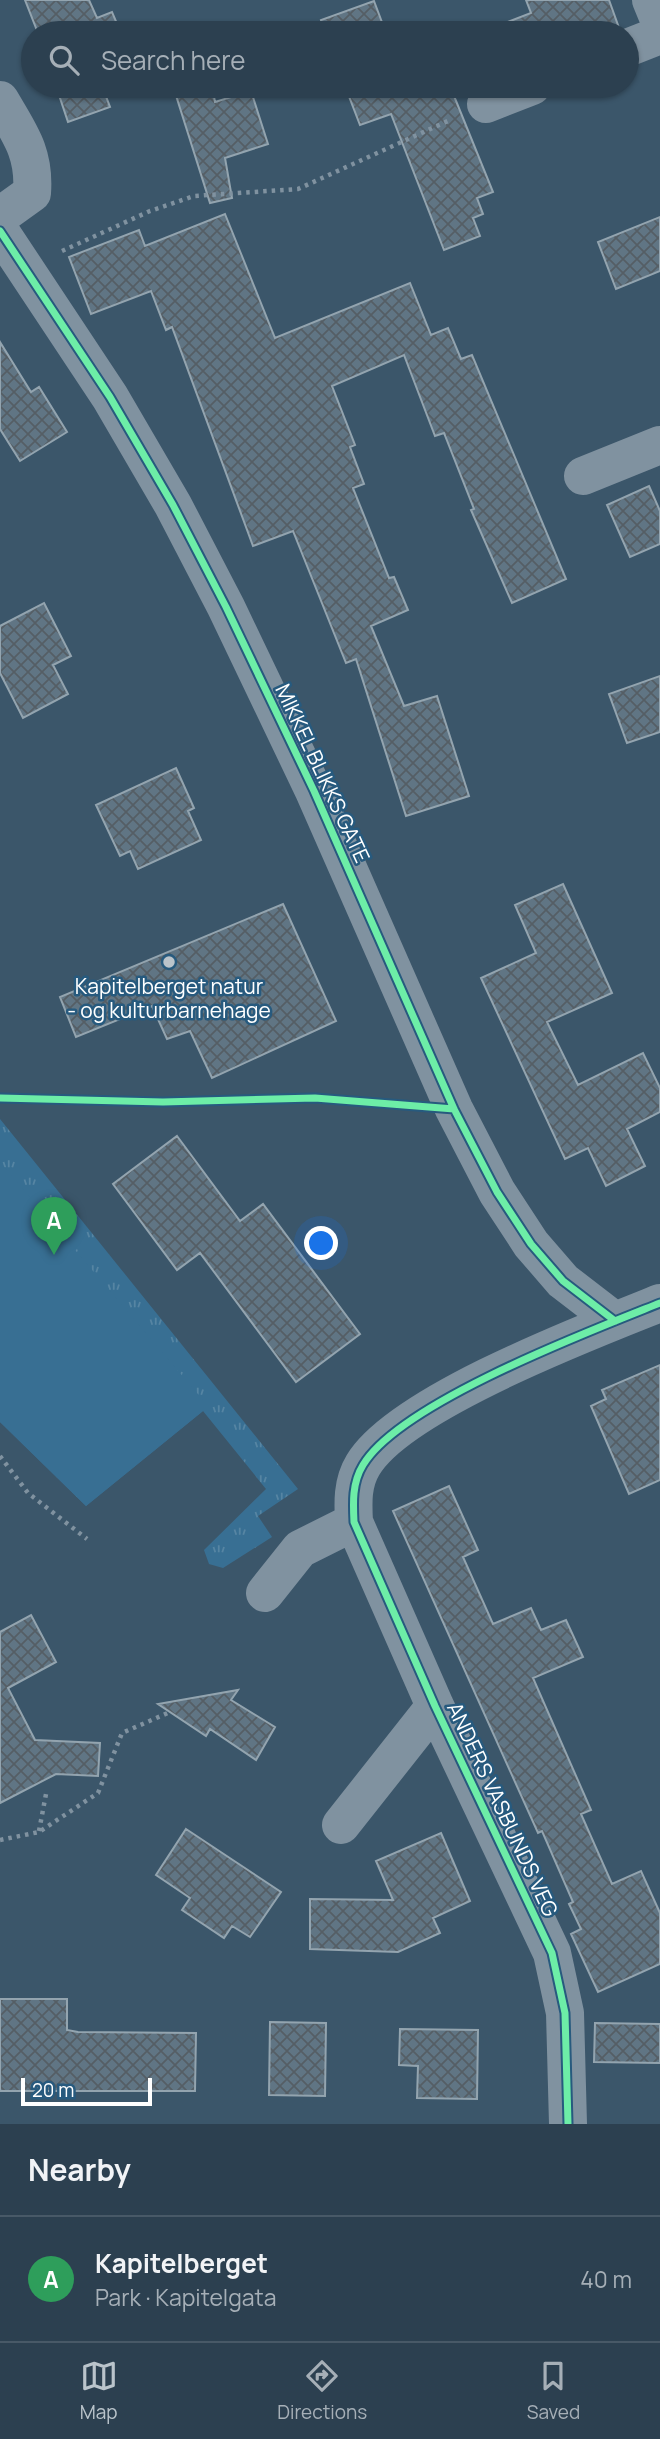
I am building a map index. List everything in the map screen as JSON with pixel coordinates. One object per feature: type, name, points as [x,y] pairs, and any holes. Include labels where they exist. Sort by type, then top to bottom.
[{"type":"street","points":[[652,0],[660,22]]},
{"type":"street","points":[[639,43],[660,35]]},
{"type":"street","points":[[486,104],[501,98]]},
{"type":"street","points":[[0,100],[30,151],[33,174],[32,193],[0,216]]},
{"type":"street","name":"MIKKEL BLIKKS GATE","points":[[0,231],[110,397],[173,505],[226,607],[314,790],[454,1109],[497,1192],[531,1244],[563,1281],[615,1321]]},
{"type":"street","points":[[583,476],[660,445]]},
{"type":"street","points":[[265,1593],[300,1549],[354,1522],[353,1495],[362,1466],[382,1442],[458,1394],[543,1351],[660,1303]]},
{"type":"street","name":"ANDERS VASBUNDS VEG","points":[[354,1522],[435,1706],[552,1953],[565,2013],[568,2124]]},
{"type":"street","points":[[341,1825],[435,1706]]},
{"type":"path","points":[[25,271],[72,244],[194,196],[298,189],[486,104]]},
{"type":"path","points":[[0,1456],[28,1493],[87,1539]]},
{"type":"path","points":[[0,1840],[39,1832],[98,1793],[122,1733],[170,1712]]},
{"type":"path","points":[[39,1832],[46,1794]]},
{"type":"green space","points":[[0,1119],[298,1489],[258,1516],[272,1537],[223,1568],[209,1564],[204,1550],[266,1489],[203,1411],[86,1506],[0,1422]]},
{"type":"green space","points":[[0,1162],[203,1400],[203,1411],[86,1506],[0,1422]]},
{"type":"building","points":[[25,0],[89,0],[97,18],[112,12],[116,21],[33,21]]},
{"type":"building","points":[[526,0],[609,0],[616,21],[510,21],[531,13]]},
{"type":"building","points":[[374,1],[382,21],[321,21]]},
{"type":"building","points":[[60,98],[107,98],[110,107],[68,122]]},
{"type":"building","points":[[177,98],[214,98],[215,102],[228,98],[253,98],[268,144],[225,158],[232,198],[210,203]]},
{"type":"building","points":[[350,98],[455,98],[493,192],[477,198],[483,214],[473,218],[480,236],[444,250],[391,114],[360,125]]},
{"type":"building","points":[[225,214],[275,338],[410,283],[431,335],[448,328],[461,359],[472,355],[566,579],[512,603],[471,510],[474,509],[444,433],[435,436],[404,355],[332,386],[355,445],[350,447],[364,484],[353,488],[389,578],[394,577],[408,610],[371,626],[404,706],[437,696],[469,796],[406,816],[356,659],[346,663],[293,531],[253,546],[172,327],[166,330],[151,291],[91,314],[69,257],[139,230],[145,246]]},
{"type":"building","points":[[660,217],[660,271],[616,289],[598,242]]},
{"type":"building","points":[[0,342],[31,392],[39,387],[67,432],[20,461],[0,429]]},
{"type":"building","points":[[649,486],[660,511],[660,544],[630,557],[607,505]]},
{"type":"building","points":[[44,603],[71,656],[53,665],[68,694],[23,718],[0,673],[0,626]]},
{"type":"building","points":[[660,676],[660,732],[627,743],[609,694]]},
{"type":"building","points":[[176,768],[194,808],[188,811],[201,840],[138,869],[130,851],[120,856],[96,805]]},
{"type":"building","points":[[563,884],[612,993],[547,1022],[578,1085],[643,1053],[660,1088],[660,1112],[627,1129],[645,1166],[606,1186],[588,1148],[565,1159],[481,978],[536,953],[515,905]]},
{"type":"building","points":[[283,904],[336,1021],[212,1078],[190,1031],[167,1039],[152,1006],[76,1037],[60,997]]},
{"type":"building","points":[[177,1136],[240,1221],[263,1204],[360,1334],[296,1382],[200,1253],[177,1270],[113,1184]]},
{"type":"building","points":[[660,1365],[660,1480],[629,1494],[591,1406],[606,1399],[602,1390]]},
{"type":"building","points":[[449,1486],[478,1550],[463,1557],[493,1624],[531,1608],[541,1630],[566,1620],[583,1657],[533,1678],[591,1810],[581,1814],[612,1884],[641,1871],[660,1913],[660,1964],[598,1992],[571,1934],[581,1929],[569,1904],[573,1902],[542,1831],[538,1833],[393,1511]]},
{"type":"building","points":[[31,1615],[56,1662],[8,1688],[35,1740],[100,1743],[98,1776],[56,1774],[0,1803],[0,1632]]},
{"type":"building","points":[[238,1690],[231,1700],[275,1727],[256,1760],[210,1729],[206,1736],[158,1704]]},
{"type":"building","points":[[186,1829],[281,1892],[250,1937],[232,1926],[224,1938],[182,1910],[190,1898],[156,1875]]},
{"type":"building","points":[[441,1833],[470,1901],[433,1918],[440,1933],[398,1952],[310,1949],[310,1899],[393,1900],[376,1861]]},
{"type":"building","points":[[0,1999],[67,1999],[67,2030],[78,2032],[196,2033],[195,2091],[0,2091]]},
{"type":"building","points":[[270,2022],[326,2023],[325,2096],[269,2095]]},
{"type":"building","points":[[595,2023],[660,2024],[660,2063],[594,2062]]},
{"type":"building","points":[[400,2029],[478,2030],[477,2099],[417,2098],[418,2066],[399,2065]]},
{"type":"cycle path","points":[[0,231],[110,397],[173,505],[226,607],[314,791],[454,1109],[497,1192],[531,1244],[563,1281],[615,1321]]},
{"type":"cycle path","points":[[0,1098],[163,1102],[315,1098],[454,1109]]},
{"type":"cycle path","points":[[568,2124],[565,2013],[552,1953],[435,1706],[354,1522],[354,1493],[363,1465],[384,1441],[415,1417],[499,1371],[660,1303]]},
{"type":"place","name":"Kapitelberget natur - og kulturbarnehage","points":[[169,962]]},
{"type":"place","name":"Kapitelberget","points":[[54,1255]]}]
